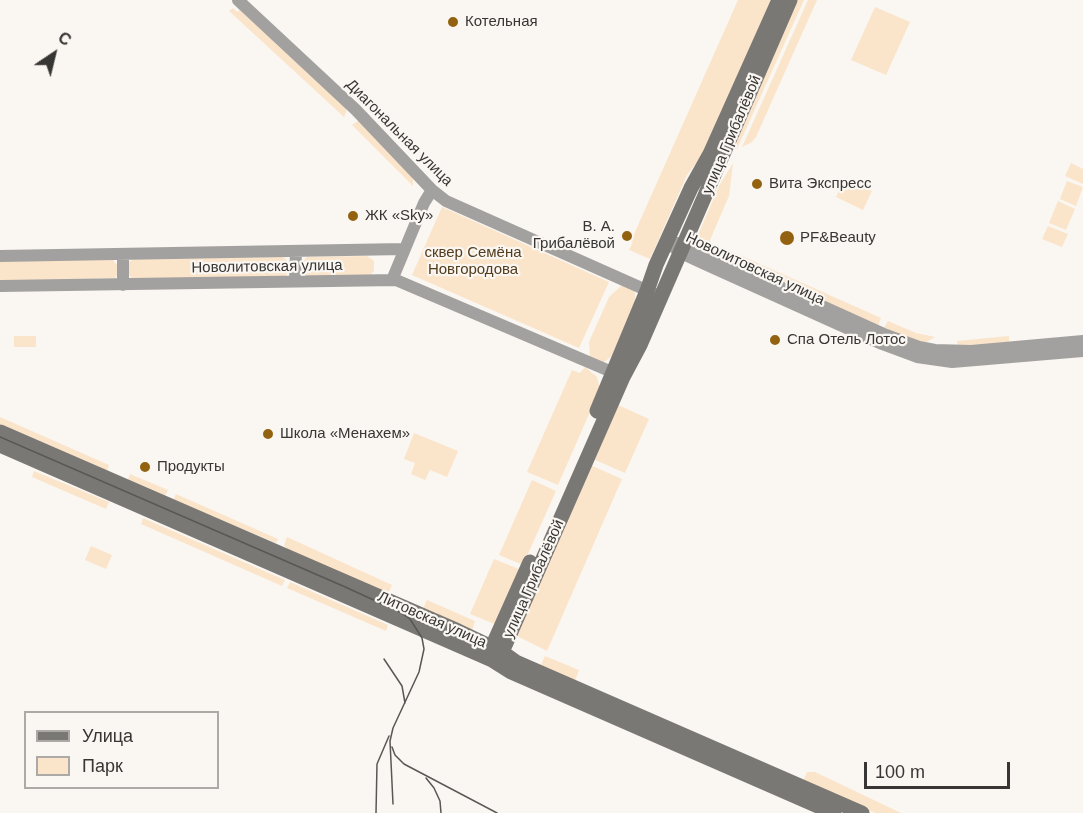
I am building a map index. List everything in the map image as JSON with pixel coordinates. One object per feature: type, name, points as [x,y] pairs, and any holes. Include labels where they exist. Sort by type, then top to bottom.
[{"type":"street","name":"Диагональная улица","points":[[238,0],[356,110],[432,190],[446,201],[654,294]]},
{"type":"street","name":"улица Грибалёвой","points":[[654,294],[667,242],[691,188],[710,154],[779,0]]},
{"type":"street","name":"улица Грибалёвой","points":[[495,653],[598,410],[617,375],[654,294],[683,249],[790,0]]},
{"type":"street","points":[[392,280],[424,203],[432,190]]},
{"type":"street","name":"Новолитовская улица","points":[[667,242],[919,347],[971,351],[1083,341]]},
{"type":"street","name":"Новолитовская улица","points":[[0,256],[404,249]]},
{"type":"street","name":"Новолитовская улица","points":[[683,249],[882,344],[917,357],[952,362],[1083,351]]},
{"type":"street","points":[[295,282],[296,252]]},
{"type":"street","points":[[123,254],[123,285]]},
{"type":"street","name":"Новолитовская улица","points":[[0,286],[392,280],[408,284],[617,375]]},
{"type":"street","name":"Литовская улица","points":[[0,432],[458,631],[495,653],[511,672],[834,813]]},
{"type":"street","name":"Литовская улица","points":[[0,445],[495,653],[862,813]]},
{"type":"green space","points":[[738,0],[773,0],[706,150],[687,175],[650,259],[629,250],[633,242],[631,241]]},
{"type":"green space","points":[[796,0],[804,0],[737,149],[734,148],[732,146]]},
{"type":"green space","points":[[808,0],[817,0],[756,137],[742,147]]},
{"type":"green space","points":[[875,7],[910,22],[886,75],[851,60]]},
{"type":"green space","points":[[233,8],[237,12],[240,10],[347,109],[344,117],[229,11]]},
{"type":"green space","points":[[358,121],[362,122],[413,178],[413,186],[352,125]]},
{"type":"green space","points":[[733,163],[729,196],[710,240],[712,245],[710,250],[700,244],[698,235],[719,186]]},
{"type":"green space","points":[[1071,163],[1083,169],[1083,184],[1065,176]]},
{"type":"green space","points":[[845,178],[872,191],[863,210],[836,197]]},
{"type":"green space","points":[[1067,181],[1083,187],[1076,206],[1060,199]]},
{"type":"green space","points":[[1058,201],[1075,209],[1066,230],[1049,223]]},
{"type":"green space","name":"сквер Семёна Новгородова","points":[[442,207],[609,282],[579,348],[412,275]]},
{"type":"green space","points":[[1048,226],[1068,234],[1062,247],[1042,239]]},
{"type":"green space","points":[[724,248],[881,318],[878,326],[719,254]]},
{"type":"green space","points":[[367,256],[374,261],[374,271],[370,275],[305,276],[302,271],[302,262],[307,257]]},
{"type":"green space","points":[[283,257],[290,263],[286,276],[133,279],[128,275],[129,262],[133,259]]},
{"type":"green space","points":[[112,259],[117,265],[118,274],[115,278],[0,281],[0,261]]},
{"type":"green space","points":[[622,285],[632,289],[635,293],[635,302],[612,356],[604,362],[599,362],[590,357],[589,342],[609,297]]},
{"type":"green space","points":[[888,321],[916,333],[935,337],[923,344],[884,328]]},
{"type":"green space","points":[[14,336],[36,336],[36,347],[14,347]]},
{"type":"green space","points":[[1009,336],[1009,342],[958,347],[957,341]]},
{"type":"green space","points":[[585,367],[597,377],[600,389],[558,485],[527,472],[572,370],[580,373]]},
{"type":"green space","points":[[618,405],[649,419],[625,473],[593,459]]},
{"type":"green space","points":[[0,417],[109,465],[107,472],[0,425]]},
{"type":"green space","points":[[414,433],[458,451],[447,477],[430,470],[425,480],[411,474],[415,463],[404,459]]},
{"type":"green space","points":[[590,465],[622,479],[547,651],[515,635]]},
{"type":"green space","points":[[34,471],[109,502],[106,509],[32,477]]},
{"type":"green space","points":[[130,474],[168,490],[165,496],[128,480]]},
{"type":"green space","points":[[532,480],[556,491],[523,565],[499,555]]},
{"type":"green space","points":[[176,494],[278,539],[276,543],[173,500]]},
{"type":"green space","points":[[143,518],[285,580],[282,586],[141,524]]},
{"type":"green space","points":[[287,537],[392,585],[388,594],[288,550],[284,545]]},
{"type":"green space","points":[[91,546],[112,555],[106,569],[85,560]]},
{"type":"green space","points":[[494,559],[521,570],[497,625],[470,614]]},
{"type":"green space","points":[[290,582],[388,625],[386,631],[287,588]]},
{"type":"green space","points":[[427,600],[475,621],[472,630],[423,609]]},
{"type":"green space","points":[[545,656],[579,670],[575,681],[540,667]]},
{"type":"green space","points":[[807,772],[815,772],[901,813],[875,813],[803,781]]},
{"type":"tram line","points":[[0,437],[343,586],[400,612],[410,619],[422,638],[424,649],[419,672],[393,728],[390,741],[393,804]]},
{"type":"tram line","points":[[384,659],[402,686],[405,703]]},
{"type":"tram line","points":[[376,813],[377,764],[389,736]]},
{"type":"tram line","points":[[392,747],[395,755],[404,764],[497,813]]},
{"type":"tram line","points":[[426,778],[440,801],[441,813]]},
{"type":"place","name":"Котельная","points":[[453,22]]},
{"type":"place","name":"Вита Экспресс","points":[[757,184]]},
{"type":"place","name":"ЖК «Sky»","points":[[353,216]]},
{"type":"place","name":"В. А. Грибалёвой","points":[[627,236]]},
{"type":"place","name":"PF&Beauty","points":[[787,238]]},
{"type":"place","name":"Спа Отель Лотос","points":[[775,340]]},
{"type":"place","name":"Школа «Менахем»","points":[[268,434]]},
{"type":"place","name":"Продукты","points":[[145,467]]}]
